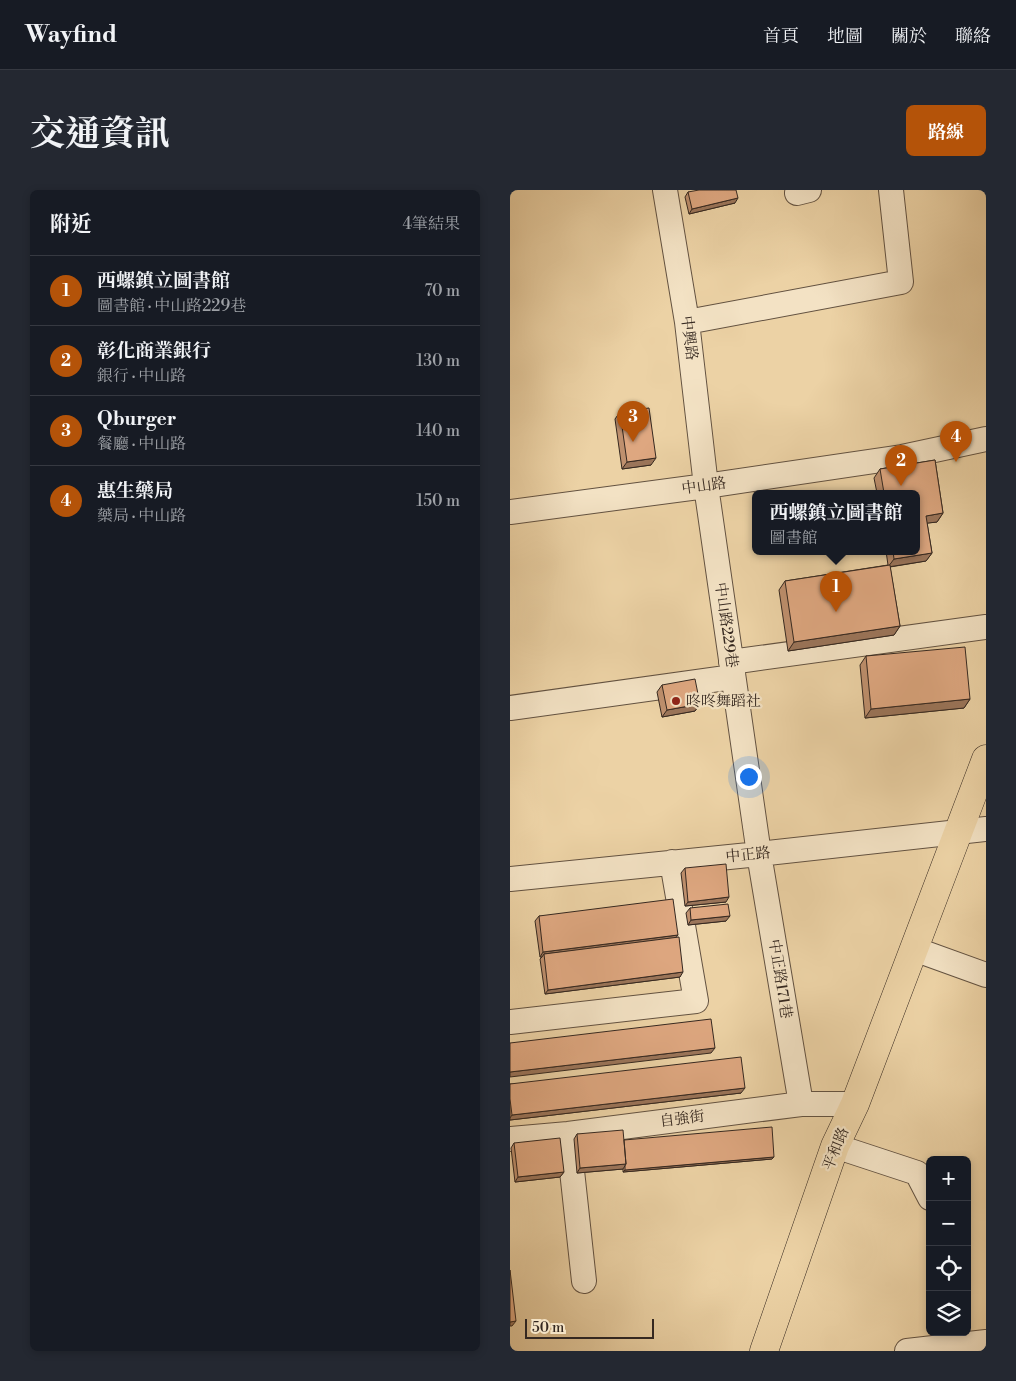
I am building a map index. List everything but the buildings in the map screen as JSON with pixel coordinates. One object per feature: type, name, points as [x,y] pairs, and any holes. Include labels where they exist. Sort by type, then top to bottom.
[{"type":"main road","name":"平和路","points":[[764,1351],[835,1146],[855,1104],[986,759]]},
{"type":"street","name":"中興路","points":[[665,190],[688,322],[706,486]]},
{"type":"street","points":[[688,322],[901,282],[891,190]]},
{"type":"street","name":"中山路","points":[[510,512],[706,486],[902,456],[986,439]]},
{"type":"street","name":"中山路229巷","points":[[706,486],[759,854]]},
{"type":"street","points":[[510,708],[986,627]]},
{"type":"street","name":"中正路","points":[[510,879],[986,829]]},
{"type":"street","name":"中正路171巷","points":[[759,854],[801,1104]]},
{"type":"street","points":[[510,1022],[696,1001],[672,862]]},
{"type":"street","points":[[914,949],[986,975]]},
{"type":"street","name":"自強街","points":[[510,1139],[568,1134],[801,1104],[855,1104]]},
{"type":"street","points":[[568,1134],[584,1281]]},
{"type":"street","points":[[835,1146],[917,1173],[926,1190]]},
{"type":"street","points":[[907,1351],[974,1346]]},
{"type":"place","name":"Qburger","points":[[633,442]]},
{"type":"place","name":"惠生藥局","points":[[956,462]]},
{"type":"place","name":"彰化商業銀行","points":[[901,486]]},
{"type":"place","name":"西螺鎮立圖書館","points":[[836,612]]},
{"type":"place","name":"咚咚舞蹈社","points":[[676,701]]}]
